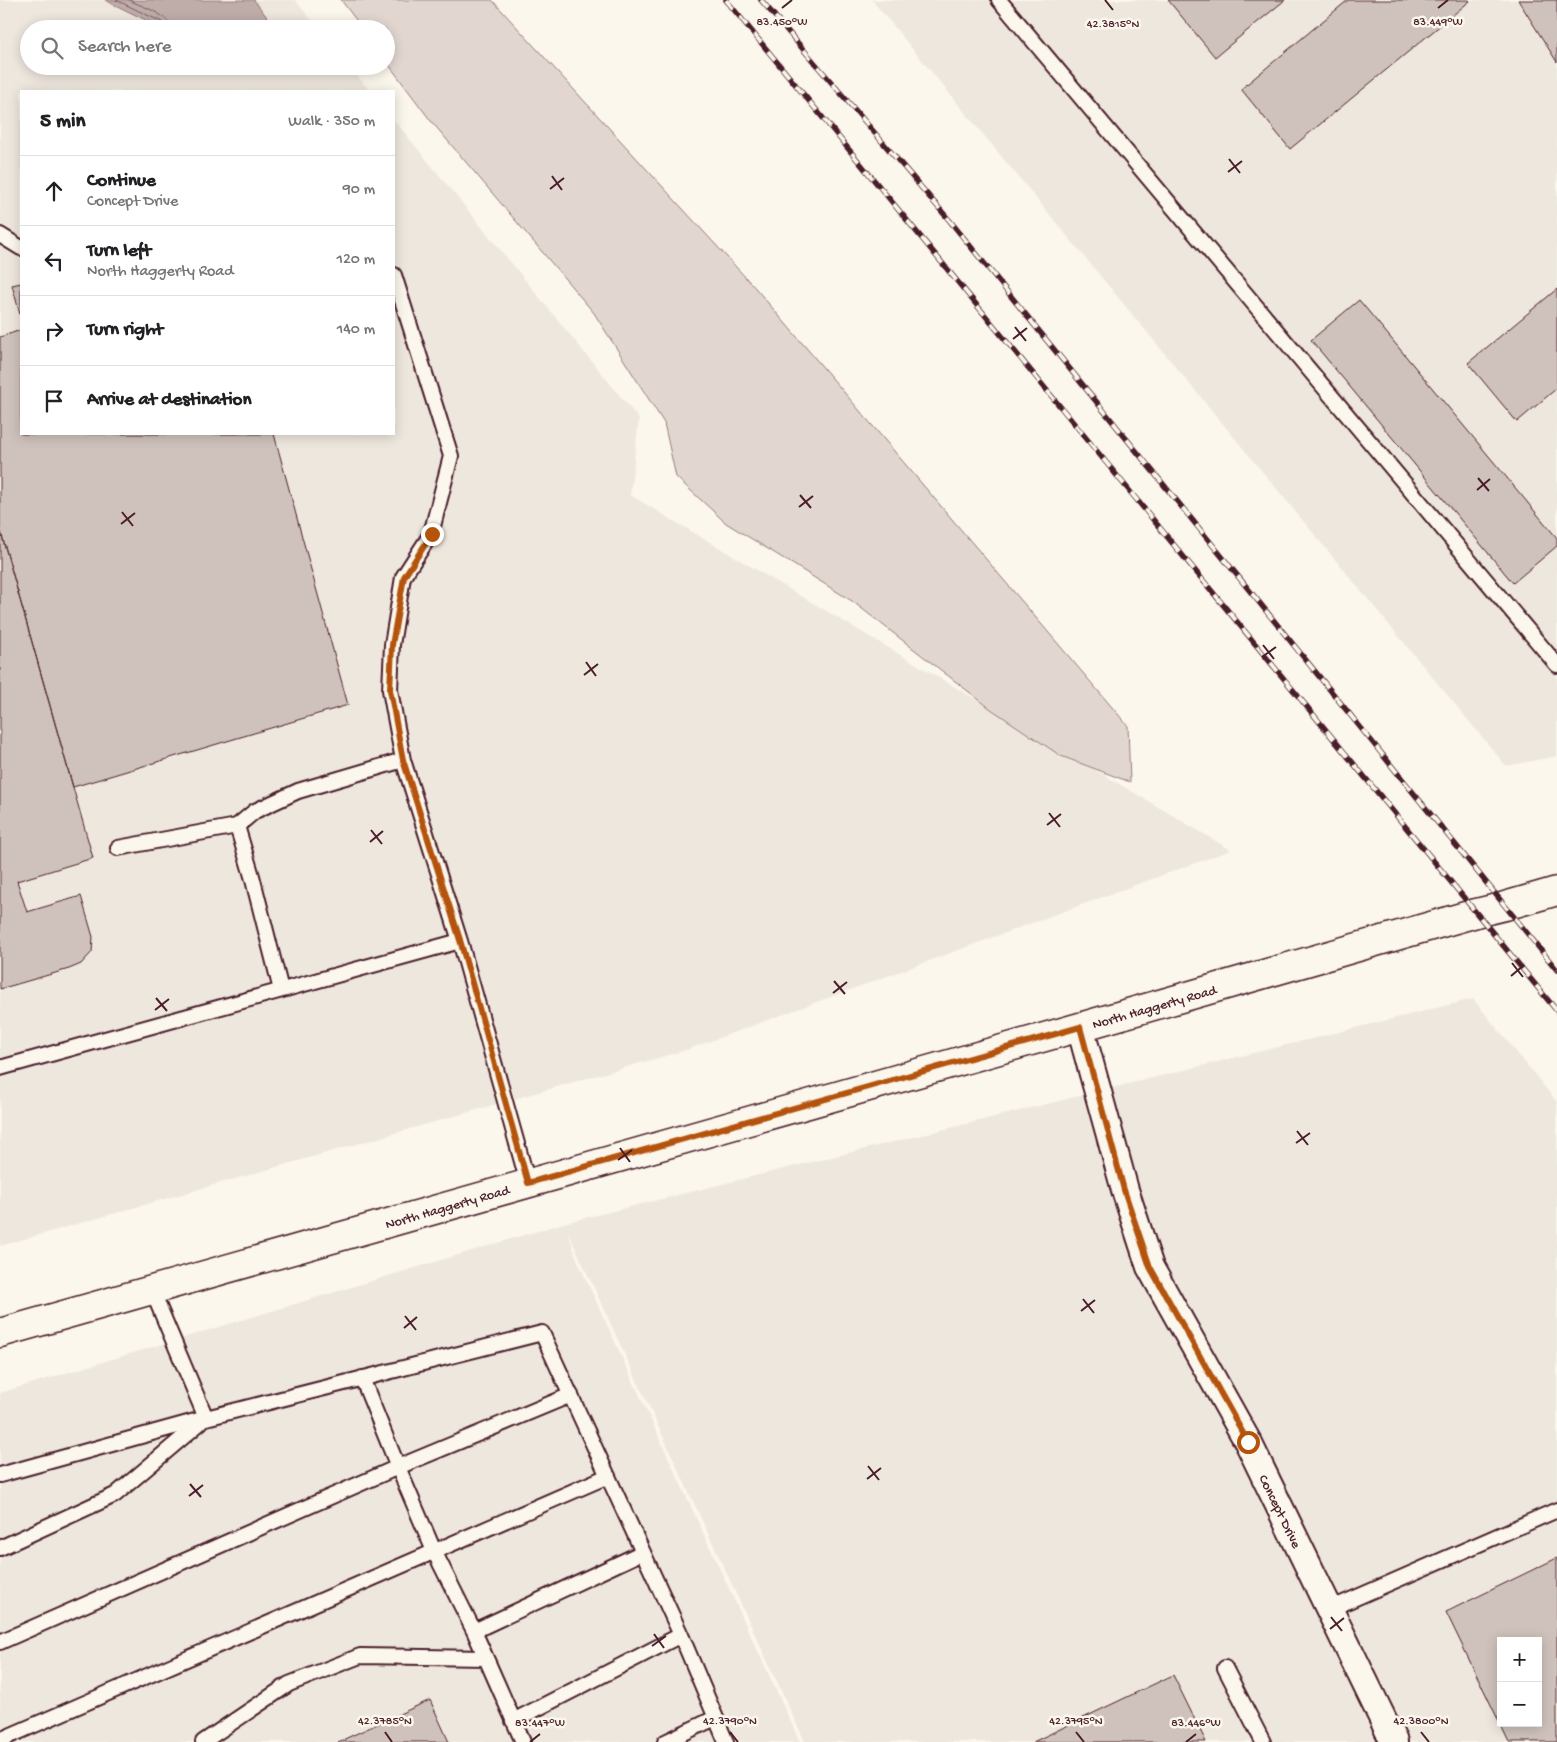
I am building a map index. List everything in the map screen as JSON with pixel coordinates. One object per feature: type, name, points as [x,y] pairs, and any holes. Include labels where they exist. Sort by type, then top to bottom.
[{"type":"street","name":"North Haggerty Road","points":[[0,1333],[1557,891]]},
{"type":"street","name":"Concept Drive","points":[[1080,1027],[1124,1190],[1150,1267],[1248,1442],[1394,1742]]},
{"type":"lane","points":[[999,0],[1557,665]]},
{"type":"lane","points":[[0,235],[20,247]]},
{"type":"lane","points":[[395,278],[451,456],[432,534],[404,577],[392,645],[390,690],[403,760],[460,940],[528,1183]]},
{"type":"lane","points":[[118,848],[237,826],[255,811],[298,792],[403,760]]},
{"type":"lane","points":[[237,826],[252,876],[280,990]]},
{"type":"lane","points":[[0,1068],[460,940]]},
{"type":"lane","points":[[152,1290],[206,1418]]},
{"type":"lane","points":[[0,1475],[206,1418],[542,1333],[682,1635],[726,1742]]},
{"type":"lane","points":[[362,1378],[434,1551],[474,1631],[523,1742]]},
{"type":"lane","points":[[0,1642],[398,1468],[572,1395]]},
{"type":"lane","points":[[0,1548],[115,1495],[206,1418]]},
{"type":"lane","points":[[0,1740],[608,1476]]},
{"type":"lane","points":[[1330,1609],[1557,1510]]},
{"type":"lane","points":[[474,1631],[643,1552]]},
{"type":"lane","points":[[513,1721],[682,1635]]},
{"type":"lane","points":[[203,1742],[289,1684],[360,1656],[486,1658]]},
{"type":"lane","points":[[1225,1668],[1263,1742]]},
{"type":"lane","points":[[665,1742],[715,1718]]},
{"type":"shaded area","points":[[0,0],[295,0],[312,20],[20,20],[20,75],[357,75],[369,90],[20,90],[20,435],[395,435],[395,121],[639,419],[630,495],[1231,850],[686,1050],[0,1246]]},
{"type":"shaded area","points":[[341,0],[492,0],[757,290],[1128,726],[1130,782],[1061,756],[991,709],[852,601],[726,523],[676,477],[664,423],[594,313],[431,121],[395,73],[395,20],[356,20]]},
{"type":"shaded area","points":[[872,0],[1557,0],[1557,756],[1506,766]]},
{"type":"shaded area","points":[[1473,999],[1557,1102],[1557,1742],[805,1742],[567,1230],[578,1262],[800,1742],[0,1742],[0,1393],[564,1223]]},
{"type":"water","points":[[105,0],[254,0],[269,20],[146,20]]},
{"type":"building","points":[[1168,0],[1285,0],[1215,57]]},
{"type":"building","points":[[1348,0],[1470,1],[1290,149],[1241,89]]},
{"type":"building","points":[[1518,0],[1557,0],[1557,62]]},
{"type":"building","points":[[20,283],[20,314],[12,285]]},
{"type":"building","points":[[1557,289],[1557,388],[1517,422],[1468,363]]},
{"type":"building","points":[[1359,300],[1557,538],[1557,546],[1513,583],[1311,340]]},
{"type":"building","points":[[20,330],[20,435],[274,435],[348,705],[73,787],[0,529],[0,337]]},
{"type":"building","points":[[0,529],[93,858],[17,881],[27,912],[81,896],[93,937],[92,952],[81,964],[0,989]]},
{"type":"building","points":[[1557,1558],[1557,1742],[1509,1742],[1502,1727],[1542,1727],[1542,1637],[1497,1637],[1497,1717],[1446,1612]]},
{"type":"building","points":[[1173,1675],[1206,1742],[1033,1742]]},
{"type":"building","points":[[430,1700],[449,1742],[338,1742]]},
{"type":"railway","points":[[726,0],[1557,1011]]},
{"type":"railway","points":[[761,0],[950,221],[1557,970]]},
{"type":"route","points":[[432,534],[404,577],[392,645],[390,690],[403,760],[460,940],[528,1183],[1080,1027],[1124,1190],[1150,1267],[1248,1442]]}]
